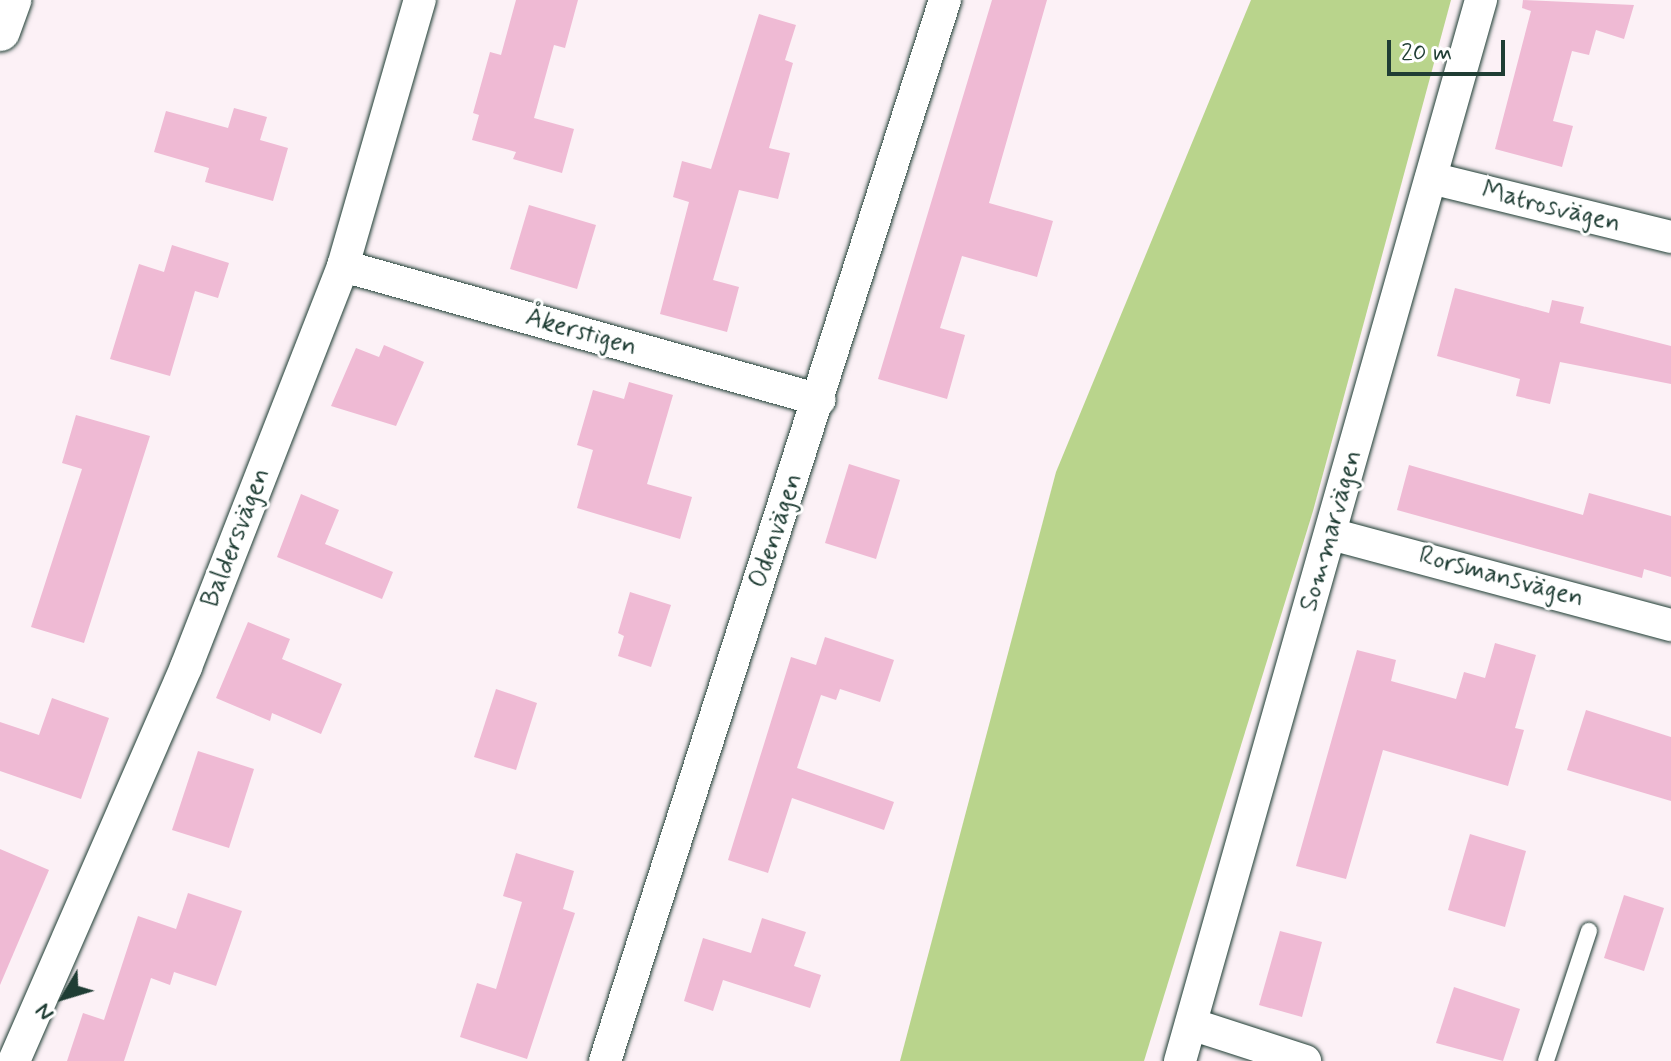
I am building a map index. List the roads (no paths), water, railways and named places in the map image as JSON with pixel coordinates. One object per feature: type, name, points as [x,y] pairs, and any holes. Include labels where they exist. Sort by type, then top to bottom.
[{"type":"street","points":[[0,31],[11,0]]},
{"type":"street","name":"Baldersvägen","points":[[14,1061],[186,667],[343,266],[420,0]]},
{"type":"street","name":"Odenvägen","points":[[605,1061],[820,400],[945,0]]},
{"type":"street","name":"Sommarvägen","points":[[1180,1061],[1481,0]]},
{"type":"street","name":"Matrosvägen","points":[[1431,178],[1671,237]]},
{"type":"street","name":"Åkerstigen","points":[[343,266],[820,400]]},
{"type":"street","name":"Rorsmansvägen","points":[[1331,534],[1671,625]]},
{"type":"street","points":[[1191,1024],[1305,1061]]},
{"type":"lane","points":[[1546,1061],[1589,931]]}]
